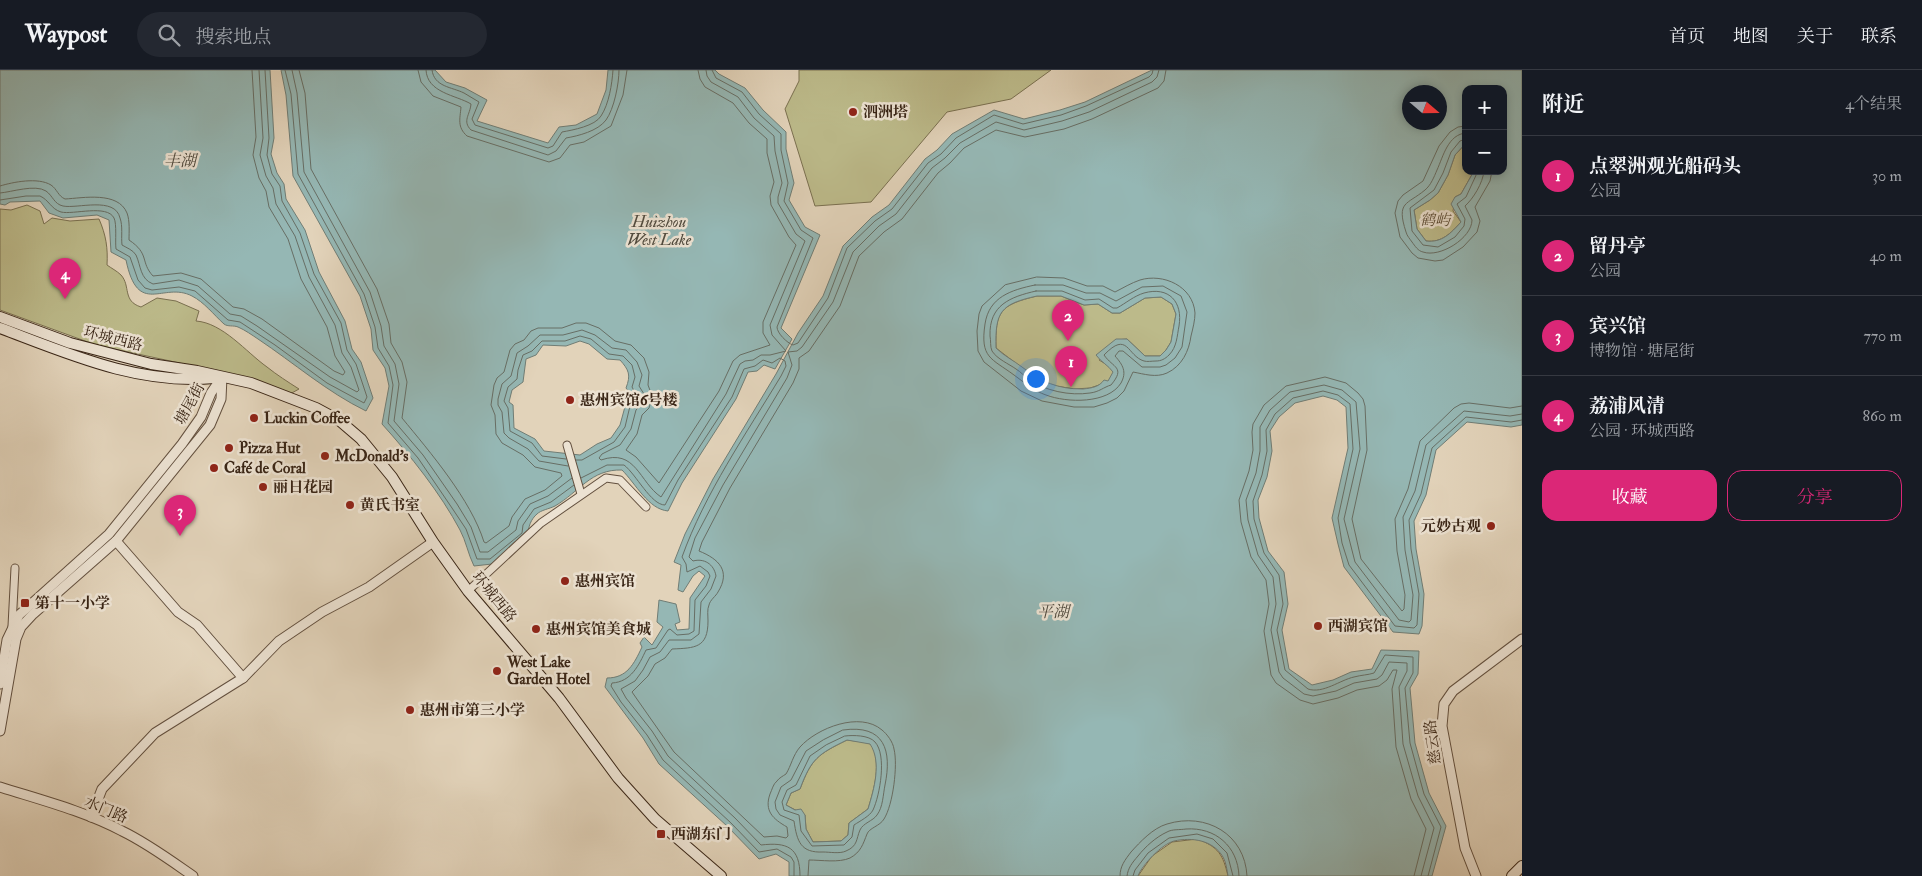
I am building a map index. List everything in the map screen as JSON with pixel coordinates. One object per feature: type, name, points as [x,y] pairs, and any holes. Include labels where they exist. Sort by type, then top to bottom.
[{"type":"main road","name":"环城西路","points":[[0,317],[70,344],[151,364],[222,377],[260,387],[316,408],[340,421],[361,439],[392,477],[468,591],[559,698],[630,792],[655,819],[721,876]]},
{"type":"main road","name":"环城西路","points":[[0,328],[78,358],[113,369],[192,380],[222,377]]},
{"type":"main road","points":[[1512,876],[1522,866]]},
{"type":"street","name":"塘尾街","points":[[0,731],[16,639],[21,627],[33,614],[116,541],[210,425],[221,399],[222,377]]},
{"type":"street","name":"塘尾街","points":[[12,626],[19,615],[109,534],[182,444],[201,417],[211,393],[222,377]]},
{"type":"street","points":[[567,446],[581,494]]},
{"type":"street","points":[[468,591],[541,522],[606,478],[620,480],[646,507]]},
{"type":"street","points":[[116,541],[178,612],[198,625],[243,678]]},
{"type":"street","points":[[92,817],[102,788],[156,734],[243,678],[279,640],[322,612],[368,587],[434,542]]},
{"type":"street","points":[[0,684],[7,640],[12,626],[15,568]]},
{"type":"street","name":"慈云路","points":[[1476,876],[1465,848],[1442,726],[1444,704],[1453,691],[1522,639]]},
{"type":"street","name":"水门路","points":[[0,786],[92,817],[122,830],[193,876]]},
{"type":"green space","points":[[799,70],[1051,70],[1011,99],[947,112],[871,202],[815,206],[785,109],[799,81]]},
{"type":"green space","name":"鹤屿","points":[[1462,147],[1462,175],[1472,175],[1461,194],[1455,197],[1453,211],[1461,222],[1441,239],[1426,241],[1417,229],[1414,210],[1438,193],[1448,175],[1455,155]]},
{"type":"green space","points":[[27,205],[40,211],[44,224],[52,218],[70,221],[99,219],[106,242],[107,265],[124,279],[131,301],[141,307],[157,298],[176,301],[199,311],[196,321],[206,323],[225,332],[259,361],[299,389],[290,394],[212,370],[96,345],[0,310],[0,209],[11,210]]},
{"type":"green space","points":[[1037,296],[1061,296],[1084,305],[1098,304],[1112,313],[1120,313],[1145,298],[1161,297],[1172,304],[1176,314],[1171,342],[1160,356],[1145,356],[1127,339],[1116,340],[1099,360],[1109,366],[1114,372],[1108,382],[1090,388],[1074,389],[1050,385],[1031,375],[996,348],[997,326],[1002,312],[1015,303]]},
{"type":"green space","points":[[847,740],[871,744],[874,751],[876,776],[868,809],[849,823],[848,835],[841,841],[813,842],[806,829],[805,815],[786,805],[791,793],[800,789],[808,770],[817,758]]},
{"type":"green space","points":[[1197,839],[1210,845],[1219,853],[1228,876],[1138,876],[1152,856],[1172,842]]},
{"type":"water","name":"丰湖","points":[[0,70],[270,70],[274,138],[271,154],[277,173],[284,184],[286,199],[305,230],[319,272],[345,321],[352,349],[361,362],[373,398],[366,411],[324,386],[246,331],[224,324],[205,305],[192,296],[171,292],[145,293],[137,288],[131,278],[126,260],[111,252],[109,220],[97,215],[63,218],[49,213],[40,201],[0,204]]},
{"type":"water","name":"Huizhou West Lake","points":[[281,70],[435,70],[446,82],[465,88],[487,100],[477,121],[548,143],[559,127],[576,125],[597,114],[606,90],[608,70],[715,70],[745,88],[763,110],[786,132],[786,149],[794,183],[789,200],[805,227],[820,235],[781,328],[792,339],[775,369],[764,365],[757,371],[748,372],[736,399],[682,483],[668,511],[654,506],[648,501],[622,470],[602,473],[586,482],[555,506],[537,514],[530,523],[528,535],[492,564],[474,566],[462,534],[444,503],[414,462],[382,424],[389,386],[385,368],[373,350],[371,329],[360,296],[293,176],[286,95]],"holes":[[[580,341],[589,344],[607,359],[620,360],[629,376],[626,388],[633,397],[626,403],[620,425],[611,438],[580,455],[544,451],[535,439],[514,428],[513,405],[509,402],[512,390],[523,382],[526,359],[536,355],[543,345],[566,346]]]},
{"type":"water","name":"平湖","points":[[1152,70],[1522,70],[1522,425],[1511,427],[1467,422],[1436,450],[1426,495],[1414,521],[1416,549],[1424,594],[1422,626],[1419,634],[1393,632],[1344,567],[1332,518],[1348,448],[1346,407],[1337,400],[1323,396],[1295,403],[1279,417],[1270,431],[1272,451],[1267,477],[1258,500],[1259,518],[1268,551],[1284,572],[1288,604],[1282,630],[1289,669],[1312,685],[1333,680],[1351,672],[1372,669],[1381,650],[1419,651],[1418,674],[1410,688],[1415,743],[1429,793],[1446,826],[1432,876],[1228,876],[1225,861],[1219,851],[1208,843],[1188,839],[1174,841],[1158,850],[1138,876],[789,876],[789,862],[776,854],[759,859],[727,826],[659,764],[643,738],[605,687],[607,678],[620,676],[633,664],[642,647],[640,643],[644,637],[652,645],[663,627],[657,622],[659,600],[676,604],[680,622],[675,624],[677,630],[689,629],[690,598],[705,576],[699,571],[693,576],[683,592],[678,590],[681,565],[674,562],[685,534],[713,479],[776,374],[798,333],[823,296],[843,246],[872,217],[889,205],[925,159],[937,150],[952,134],[994,110],[1024,119],[1085,102]],"holes":[[[1037,296],[1061,296],[1084,305],[1098,304],[1112,313],[1120,313],[1145,298],[1161,297],[1172,304],[1176,314],[1171,342],[1160,356],[1145,356],[1127,339],[1116,339],[1096,355],[1113,372],[1108,381],[1104,380],[1095,387],[1083,389],[1065,388],[1050,384],[1036,377],[996,348],[997,325],[1003,311],[1015,302]],[[847,740],[870,744],[874,751],[876,776],[868,809],[849,823],[848,835],[841,841],[813,842],[806,829],[805,815],[801,809],[795,810],[786,805],[791,793],[800,789],[812,764],[822,754]]]},
{"type":"place","name":"泗洲塔","points":[[853,112]]},
{"type":"place","name":"荔浦风清","points":[[65,299]]},
{"type":"place","name":"留丹亭","points":[[1068,341]]},
{"type":"place","name":"点翠洲观光船码头","points":[[1071,387]]},
{"type":"place","name":"惠州宾馆6号楼","points":[[570,400]]},
{"type":"place","name":"Luckin Coffee","points":[[254,418]]},
{"type":"place","name":"Pizza Hut","points":[[229,448]]},
{"type":"place","name":"McDonald's","points":[[325,456]]},
{"type":"place","name":"Café de Coral","points":[[214,468]]},
{"type":"place","name":"丽日花园","points":[[263,487]]},
{"type":"place","name":"黄氏书室","points":[[350,505]]},
{"type":"place","name":"元妙古观","points":[[1491,526]]},
{"type":"place","name":"宾兴馆","points":[[180,536]]},
{"type":"place","name":"惠州宾馆","points":[[565,581]]},
{"type":"place","name":"第十一小学","points":[[25,603]]},
{"type":"place","name":"西湖宾馆","points":[[1318,626]]},
{"type":"place","name":"惠州宾馆美食城","points":[[536,629]]},
{"type":"place","name":"West Lake Garden Hotel","points":[[497,671]]},
{"type":"place","name":"惠州市第三小学","points":[[410,710]]},
{"type":"place","name":"西湖东门","points":[[661,834]]}]
